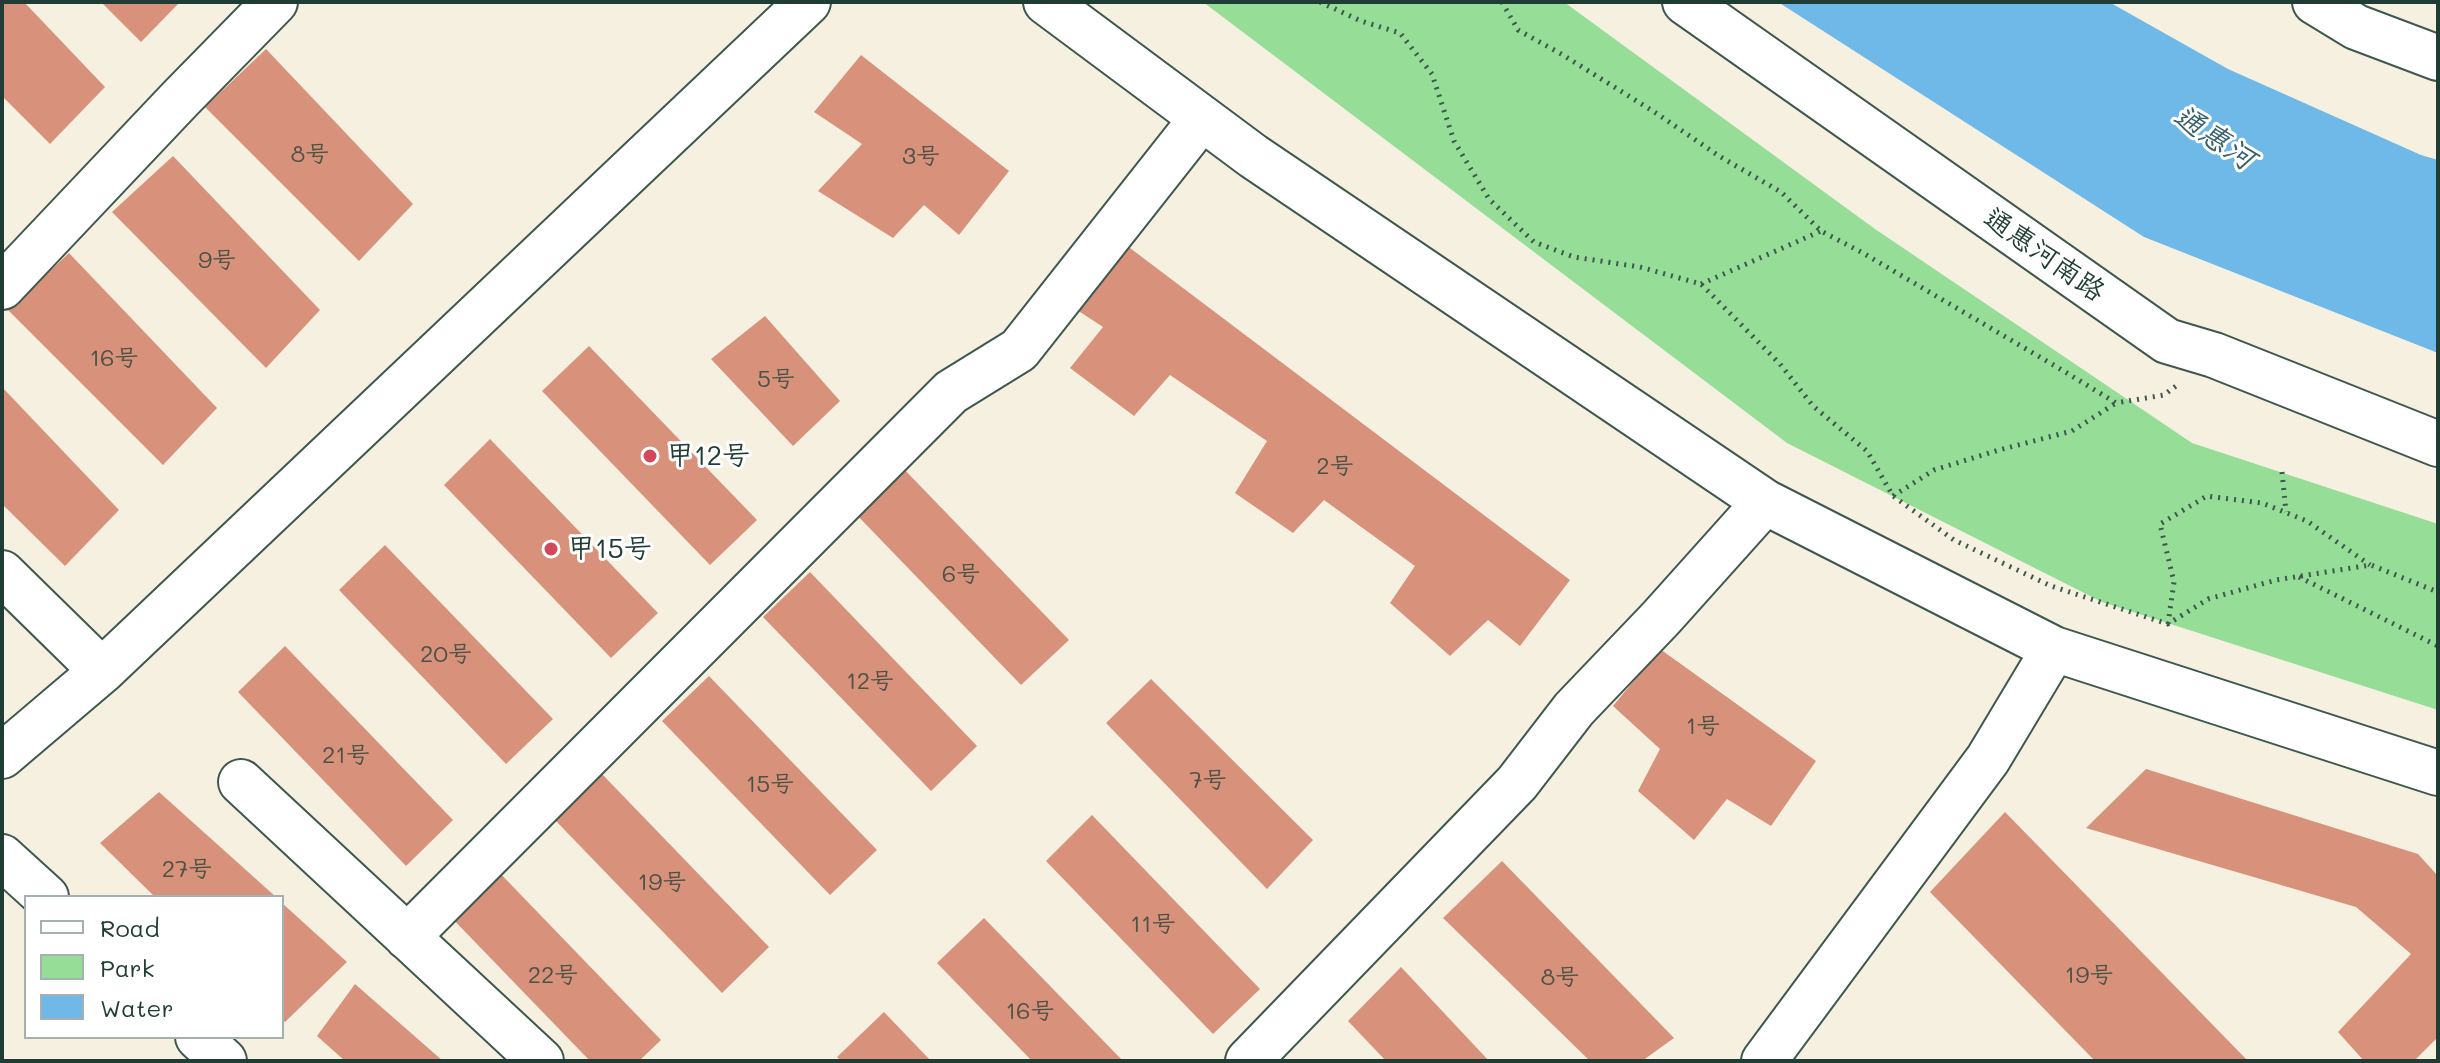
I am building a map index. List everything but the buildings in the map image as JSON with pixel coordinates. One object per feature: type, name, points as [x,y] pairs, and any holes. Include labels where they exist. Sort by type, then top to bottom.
[{"type":"street","points":[[2,287],[275,2]]},
{"type":"street","points":[[2,756],[102,671],[808,2]]},
{"type":"street","points":[[1046,2],[1253,156],[1765,502],[2054,649],[2438,773]]},
{"type":"street","name":"通惠河南路","points":[[1685,2],[2167,341],[2214,355],[2438,444]]},
{"type":"street","points":[[2315,2],[2356,27],[2438,58]]},
{"type":"street","points":[[407,937],[951,392],[1019,350],[1202,118]]},
{"type":"street","points":[[1248,1061],[1517,783],[1574,709],[1765,502]]},
{"type":"street","points":[[2,573],[102,671]]},
{"type":"street","points":[[1764,1061],[1988,759],[2054,649]]},
{"type":"street","points":[[241,782],[541,1061]]},
{"type":"street","points":[[2,857],[44,895]]},
{"type":"street","points":[[200,1039],[224,1061]]},
{"type":"path","points":[[1320,2],[1361,21],[1400,33],[1432,74],[1454,141],[1489,199],[1534,242],[1574,257],[1640,267],[1701,284],[1780,364],[1813,406],[1867,451],[1893,496],[1954,540],[2051,586],[2168,624],[2208,599],[2276,580],[2371,565]]},
{"type":"path","points":[[1502,2],[1518,30],[1781,192],[1821,231],[2116,403]]},
{"type":"path","points":[[1701,284],[1821,231]]},
{"type":"path","points":[[1893,496],[1934,470],[2072,431],[2116,403],[2164,395],[2214,355]]},
{"type":"path","points":[[2282,472],[2286,512]]},
{"type":"path","points":[[2168,624],[2174,582],[2160,524],[2207,496],[2262,503],[2286,512],[2307,521],[2371,565],[2438,592]]},
{"type":"path","points":[[2298,577],[2438,646]]},
{"type":"green space","points":[[1203,2],[1564,2],[1875,229],[2192,443],[2438,524],[2438,710],[2102,602],[1787,443]]},
{"type":"water","name":"通惠河","points":[[1778,2],[2109,2],[2228,69],[2438,160],[2438,353],[2144,237]]},
{"type":"place","name":"甲12号","points":[[650,456]]},
{"type":"place","name":"甲15号","points":[[551,549]]}]
